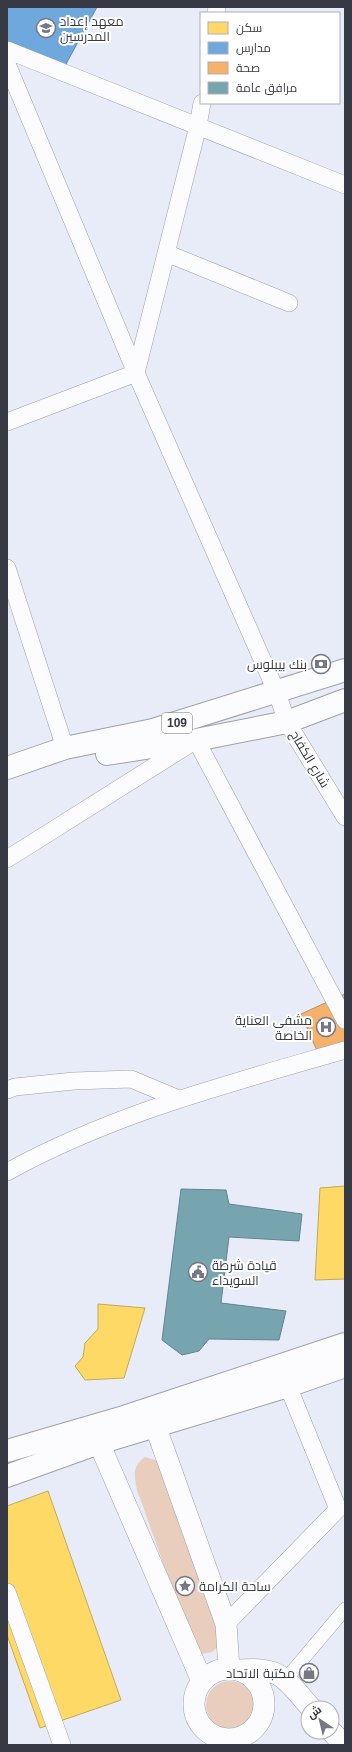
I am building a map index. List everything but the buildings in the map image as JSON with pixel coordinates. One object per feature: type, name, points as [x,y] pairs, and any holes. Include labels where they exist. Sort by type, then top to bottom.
[{"type":"main road","name":"109","points":[[7,769],[65,748],[153,730],[277,693],[345,670]]},
{"type":"main road","points":[[7,769],[196,740],[287,722],[345,700]]},
{"type":"main road","points":[[7,1451],[124,1417],[345,1344]]},
{"type":"main road","points":[[7,1476],[99,1443],[288,1386],[345,1366]]},
{"type":"street","points":[[7,50],[345,185]]},
{"type":"street","name":"شارع الكفاح","points":[[7,64],[136,373],[277,693],[287,722],[345,817]]},
{"type":"street","points":[[7,422],[136,373],[198,126],[202,104]]},
{"type":"street","points":[[166,253],[289,303]]},
{"type":"street","points":[[7,568],[65,748]]},
{"type":"street","points":[[7,859],[196,740],[345,1020]]},
{"type":"street","points":[[7,1172],[96,1128],[179,1098],[345,1050]]},
{"type":"street","points":[[7,1090],[15,1087],[74,1081],[131,1079],[179,1098]]},
{"type":"street","points":[[226,1624],[342,1511],[288,1386]]},
{"type":"street","points":[[155,1425],[226,1624],[235,1669],[256,1682],[262,1691],[264,1701],[263,1712],[258,1723],[250,1732],[240,1737],[228,1739],[217,1736],[206,1738],[195,1711],[194,1700],[202,1681],[210,1674],[219,1670],[235,1669],[256,1668],[271,1672],[286,1679],[304,1700]]},
{"type":"street","points":[[99,1443],[202,1681]]},
{"type":"street","points":[[7,1592],[62,1745]]},
{"type":"street","points":[[286,1679],[345,1609]]},
{"type":"shaded area","points":[[145,1457],[158,1461],[220,1630],[220,1645],[212,1652],[202,1654],[198,1649],[172,1588],[137,1490],[135,1472],[138,1464]]},
{"type":"shaded area","points":[[230,1681],[239,1683],[247,1688],[252,1696],[254,1705],[252,1714],[247,1722],[239,1727],[230,1729],[221,1727],[213,1722],[208,1714],[206,1705],[208,1696],[213,1688],[221,1683]]},
{"type":"place","name":"معهد إعداد المدرسين","points":[[46,28]]},
{"type":"place","name":"بنك بيبلوس","points":[[321,664]]},
{"type":"place","name":"مشفى العناية الخاصة","points":[[326,1027]]},
{"type":"place","name":"قيادة شرطة السويداء","points":[[198,1272]]},
{"type":"place","name":"ساحة الكرامة","points":[[185,1586]]},
{"type":"place","name":"مكتبة الاتحاد","points":[[309,1673]]}]
